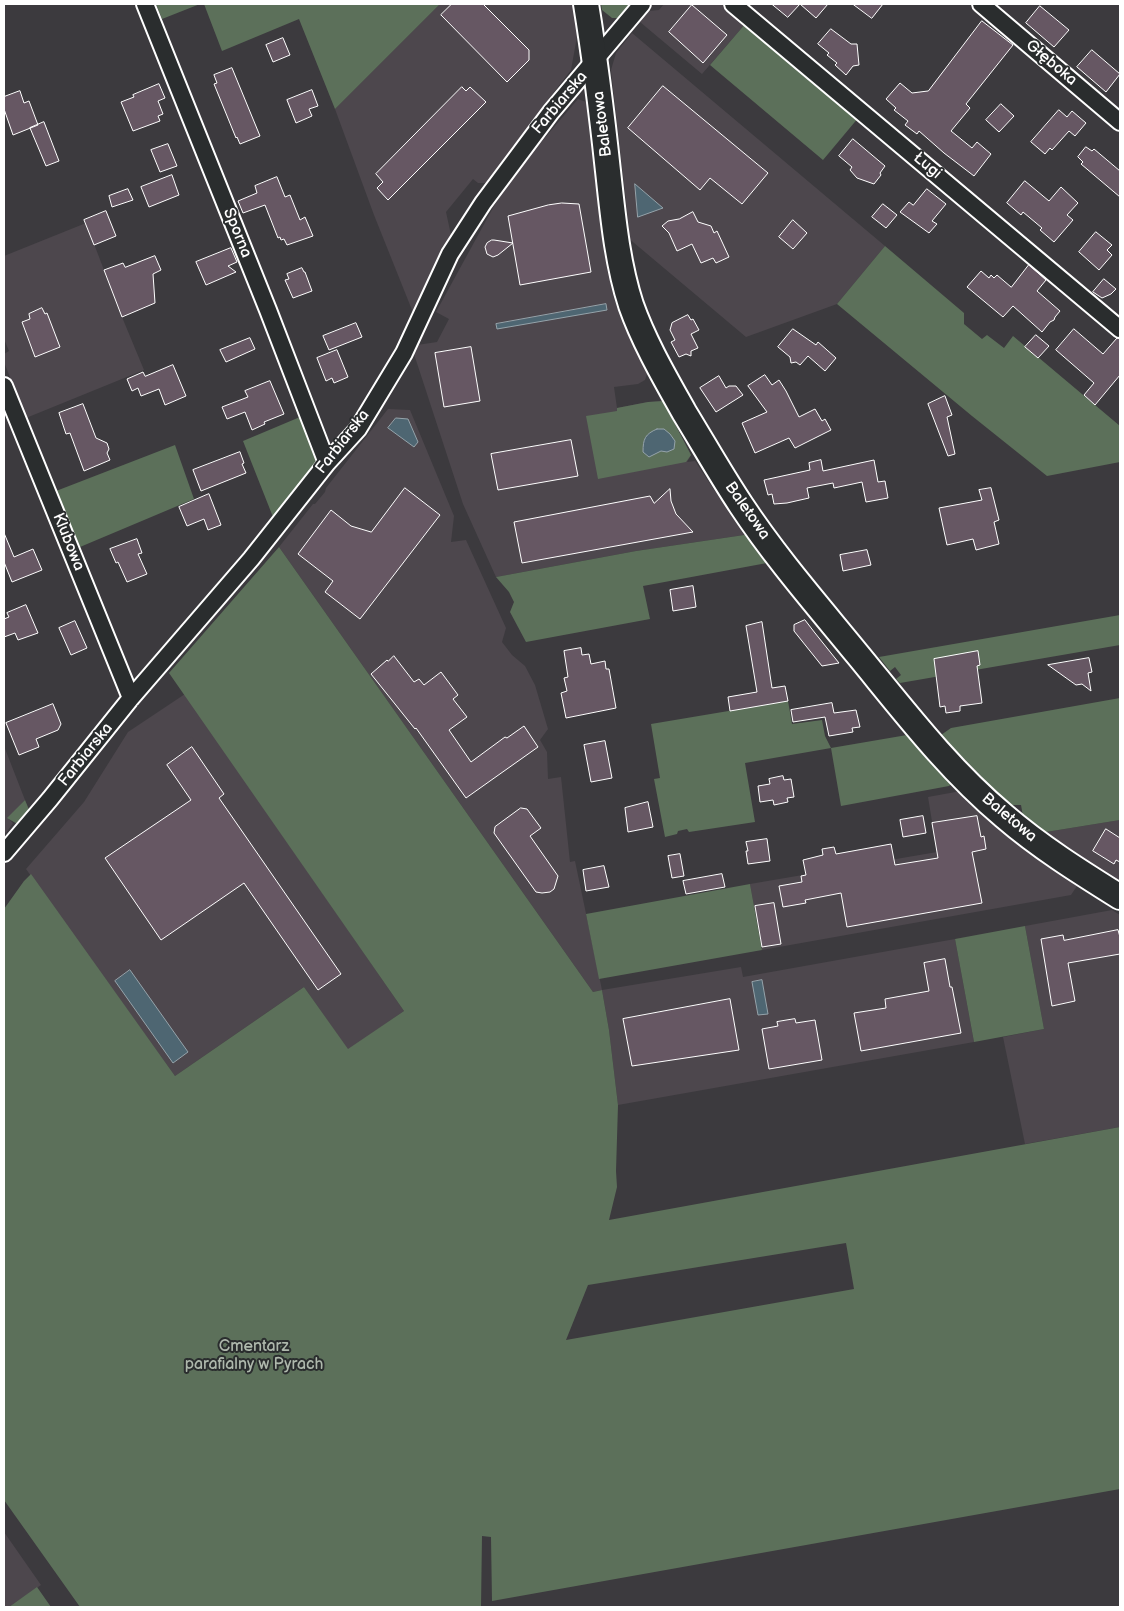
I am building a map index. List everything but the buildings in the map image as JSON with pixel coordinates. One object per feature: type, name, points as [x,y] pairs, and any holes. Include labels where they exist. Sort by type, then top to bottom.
[{"type":"street","name":"Sporna","points":[[145,4],[268,310],[327,463]]},
{"type":"street","name":"Baletowa","points":[[586,4],[595,60],[615,230],[621,267],[632,308],[672,390],[724,478],[759,531],[946,762],[1021,831],[1062,861],[1120,896]]},
{"type":"street","name":"Farbiarska","points":[[4,853],[131,698],[251,559],[327,463],[358,429],[404,353],[450,254],[483,203],[551,112],[642,4]]},
{"type":"street","name":"Ługi","points":[[734,4],[1120,328]]},
{"type":"street","name":"Głęboka","points":[[981,4],[1120,122]]},
{"type":"street","name":"Klubowa","points":[[4,386],[131,698]]},
{"type":"shaded area","points":[[440,4],[574,4],[578,31],[571,70],[488,183],[478,183],[473,179],[446,212],[451,235],[442,247],[414,315],[374,215],[335,109]]},
{"type":"shaded area","points":[[664,4],[724,4],[746,23],[702,74],[640,22],[649,11],[659,10]]},
{"type":"shaded area","points":[[632,33],[885,246],[837,304],[746,337],[627,237],[629,228],[611,70],[616,53]]},
{"type":"shaded area","points":[[578,99],[586,102],[602,237],[614,298],[623,324],[647,374],[645,380],[638,384],[614,387],[617,408],[663,401],[691,455],[687,462],[695,461],[744,535],[636,551],[496,577],[463,504],[413,351],[417,345],[437,342],[449,319],[436,312],[494,206],[520,167]]},
{"type":"shaded area","points":[[86,223],[144,370],[26,418],[4,362],[4,354],[9,351],[4,339],[4,256]]},
{"type":"shaded area","points":[[388,409],[410,410],[454,516],[451,542],[466,540],[506,628],[502,642],[512,655],[525,666],[535,685],[548,729],[540,740],[547,752],[548,779],[561,777],[570,862],[575,861],[602,990],[593,992],[279,547],[313,504],[325,492],[326,488]]},
{"type":"shaded area","points":[[185,694],[404,1011],[348,1050],[304,987],[175,1076],[26,869],[84,802],[128,732]]},
{"type":"shaded area","points":[[4,746],[25,800],[8,818],[13,823],[6,833],[4,831]]},
{"type":"shaded area","points":[[961,791],[1013,839],[1077,886],[1071,895],[762,950],[750,884],[937,852],[928,797]]},
{"type":"shaded area","points":[[1120,820],[1120,883],[1066,849],[1046,832]]},
{"type":"shaded area","points":[[1112,910],[1120,915],[1120,1127],[1025,1144],[1003,1037],[1044,1029],[1025,926]]},
{"type":"shaded area","points":[[955,939],[974,1042],[618,1105],[602,990],[741,967],[743,977]]},
{"type":"shaded area","points":[[4,1532],[41,1585],[9,1607],[4,1607]]},
{"type":"green space","points":[[156,4],[200,4],[162,19]]},
{"type":"green space","points":[[204,4],[440,4],[335,109],[299,19],[222,51]]},
{"type":"green space","points":[[601,4],[630,4],[618,18],[612,18],[602,10]]},
{"type":"green space","points":[[746,23],[859,117],[823,160],[710,65]]},
{"type":"green space","points":[[885,246],[964,313],[964,324],[982,339],[987,335],[1004,348],[1013,336],[1120,426],[1120,462],[1047,476],[837,304]]},
{"type":"green space","points":[[663,401],[691,455],[686,462],[598,479],[586,416],[617,411],[617,408]]},
{"type":"green space","points":[[300,417],[314,451],[316,463],[273,517],[243,441]]},
{"type":"green space","points":[[175,445],[194,499],[80,547],[56,491]]},
{"type":"green space","points":[[746,535],[767,563],[643,586],[650,619],[526,642],[510,612],[514,602],[509,592],[496,577],[636,551]]},
{"type":"green space","name":"Cmentarz parafialny w Pyrach","points":[[279,547],[593,992],[602,990],[618,1105],[617,1187],[609,1220],[1120,1127],[1120,1489],[492,1601],[491,1537],[482,1536],[481,1607],[80,1607],[4,1500],[4,909],[31,874],[175,1076],[304,987],[348,1049],[404,1011],[169,673]],"holes":[[[846,1243],[854,1289],[566,1340],[588,1285]]]},
{"type":"green space","points":[[1120,615],[1120,645],[900,683],[896,679],[901,675],[895,667],[890,671],[879,657]]},
{"type":"green space","points":[[1120,698],[1120,820],[1046,832],[1023,816],[1021,805],[1012,805],[990,787],[941,735],[951,728]]},
{"type":"green space","points":[[788,701],[792,724],[822,720],[825,736],[831,748],[745,763],[755,822],[689,832],[687,829],[665,837],[654,779],[660,778],[651,724]]},
{"type":"green space","points":[[907,735],[951,784],[949,786],[841,806],[831,748]]},
{"type":"green space","points":[[25,800],[30,812],[19,825],[7,818]]},
{"type":"green space","points":[[750,884],[762,950],[599,979],[586,914]]},
{"type":"green space","points":[[1025,926],[1044,1029],[974,1042],[955,939]]},
{"type":"green space","points":[[37,1587],[51,1607],[9,1607]]},
{"type":"water","points":[[635,184],[663,208],[638,217]]},
{"type":"water","points":[[606,304],[607,310],[497,329],[496,324]]},
{"type":"water","points":[[396,418],[408,419],[418,442],[414,447],[388,428]]},
{"type":"water","points":[[657,429],[664,429],[670,434],[675,441],[674,449],[667,452],[661,451],[649,457],[643,452],[644,440],[647,435]]},
{"type":"water","points":[[130,970],[188,1052],[173,1063],[115,981]]},
{"type":"water","points":[[762,980],[768,1014],[758,1015],[752,982]]}]
